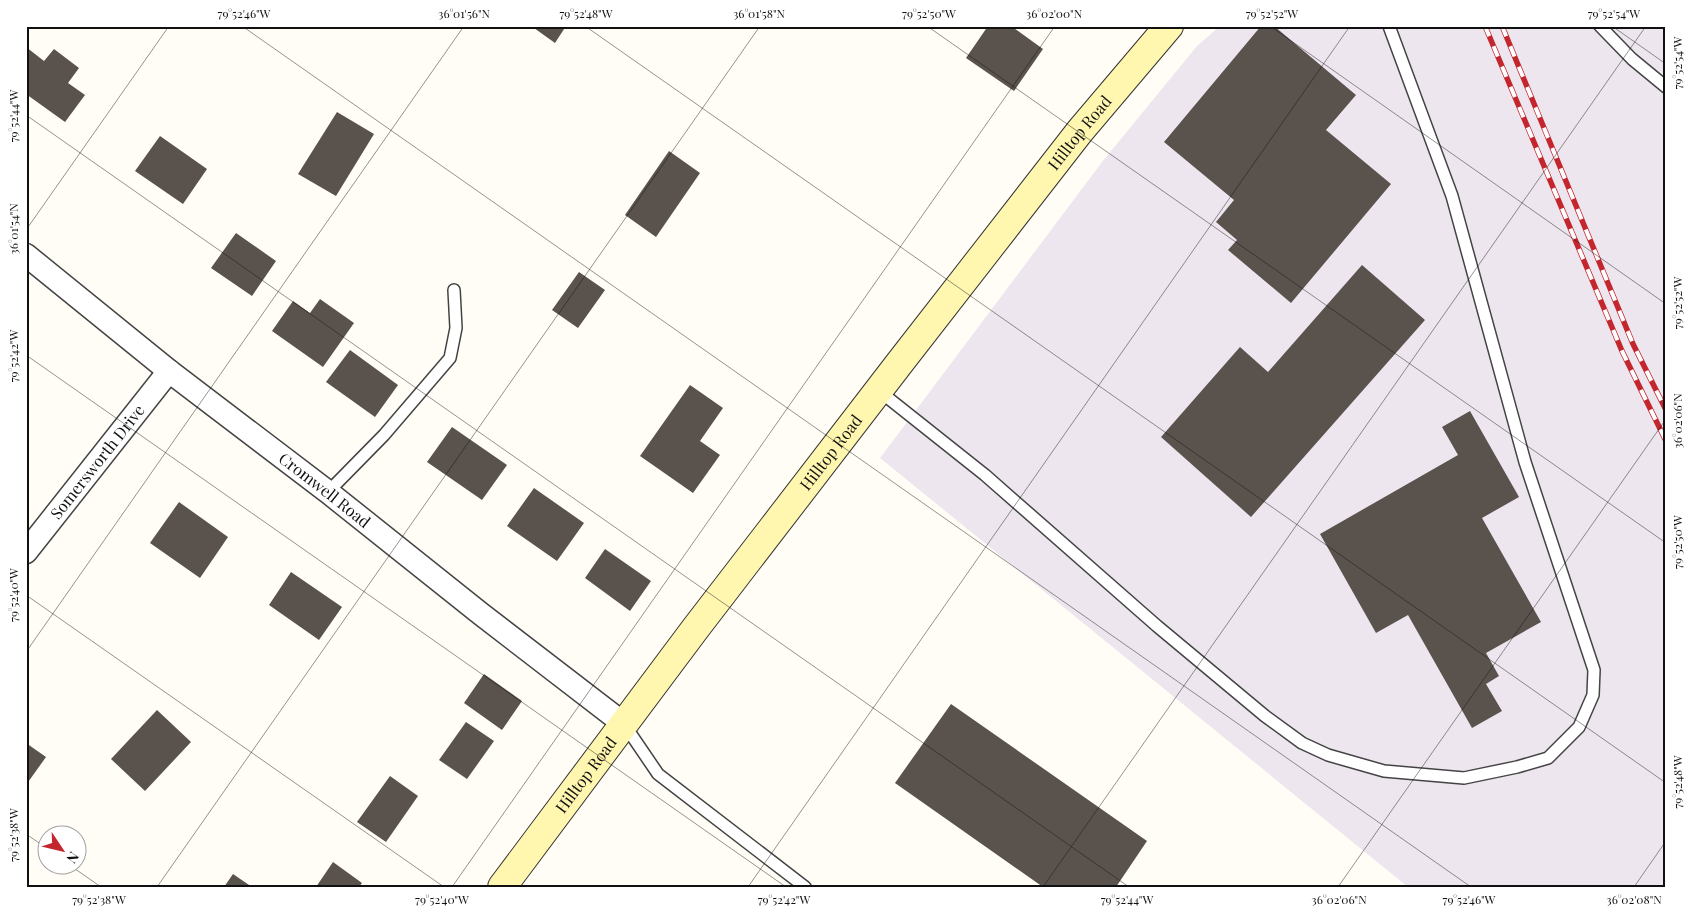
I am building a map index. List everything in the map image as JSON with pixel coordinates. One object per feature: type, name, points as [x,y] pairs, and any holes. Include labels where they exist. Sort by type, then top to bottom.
[{"type":"main road","name":"Hilltop Road","points":[[502,887],[701,621],[878,390],[1080,131],[1169,26]]},
{"type":"street","name":"Cromwell Road","points":[[26,256],[169,371],[328,492],[481,614],[624,724]]},
{"type":"street","name":"Somersworth Drive","points":[[26,552],[169,371]]},
{"type":"lane","points":[[878,390],[985,475],[1157,626],[1265,716],[1302,744],[1328,755],[1384,771],[1464,778],[1517,767],[1548,758],[1578,727],[1593,695],[1594,670],[1525,462],[1452,196],[1389,26]]},
{"type":"lane","points":[[1600,26],[1632,59],[1665,84]]},
{"type":"lane","points":[[328,492],[384,435],[450,358],[456,328],[454,290]]},
{"type":"lane","points":[[624,724],[658,774],[805,887]]},
{"type":"shaded area","points":[[1220,26],[1666,26],[1666,887],[1408,887],[880,458],[1102,162],[1197,46]]},
{"type":"building","points":[[536,26],[566,26],[555,43],[534,28]]},
{"type":"building","points":[[988,26],[1011,26],[1043,49],[1014,91],[966,58]]},
{"type":"building","points":[[1261,26],[1274,26],[1356,95],[1326,130],[1391,184],[1291,303],[1228,250],[1237,240],[1216,222],[1234,200],[1164,142]]},
{"type":"building","points":[[26,47],[44,61],[54,49],[79,68],[68,83],[85,95],[65,122],[26,94]]},
{"type":"building","points":[[337,112],[374,134],[336,196],[298,174]]},
{"type":"building","points":[[160,136],[207,169],[183,204],[135,171]]},
{"type":"building","points":[[669,151],[700,173],[656,237],[625,215]]},
{"type":"building","points":[[236,233],[276,261],[252,296],[211,268]]},
{"type":"building","points":[[1362,265],[1425,320],[1251,517],[1161,437],[1240,347],[1268,372]]},
{"type":"building","points":[[579,272],[605,290],[578,328],[552,310]]},
{"type":"building","points":[[320,299],[354,323],[323,367],[272,331],[293,301],[310,313]]},
{"type":"building","points":[[350,350],[398,385],[375,417],[326,382]]},
{"type":"building","points":[[690,385],[723,408],[700,441],[720,455],[693,493],[640,456]]},
{"type":"building","points":[[1470,411],[1519,497],[1482,518],[1541,622],[1486,653],[1499,676],[1486,684],[1502,711],[1472,728],[1408,615],[1376,633],[1320,534],[1458,455],[1442,427]]},
{"type":"building","points":[[452,427],[507,465],[482,500],[427,462]]},
{"type":"building","points":[[534,488],[584,523],[557,561],[507,526]]},
{"type":"building","points":[[179,502],[228,537],[200,578],[150,543]]},
{"type":"building","points":[[605,549],[651,581],[630,611],[585,578]]},
{"type":"building","points":[[291,572],[342,607],[319,640],[269,605]]},
{"type":"building","points":[[484,674],[522,701],[502,730],[464,703]]},
{"type":"building","points":[[951,704],[1147,841],[1116,887],[1043,887],[895,783]]},
{"type":"building","points":[[157,710],[191,742],[145,791],[111,759]]},
{"type":"building","points":[[466,722],[494,741],[467,779],[439,760]]},
{"type":"building","points":[[26,743],[46,757],[26,785]]},
{"type":"building","points":[[390,776],[418,796],[386,842],[357,822]]},
{"type":"building","points":[[333,862],[362,883],[359,887],[316,887]]},
{"type":"building","points":[[233,874],[252,887],[224,887]]},
{"type":"railway","points":[[1485,26],[1622,351],[1666,441]]},
{"type":"railway","points":[[1502,26],[1633,344],[1666,410]]}]
